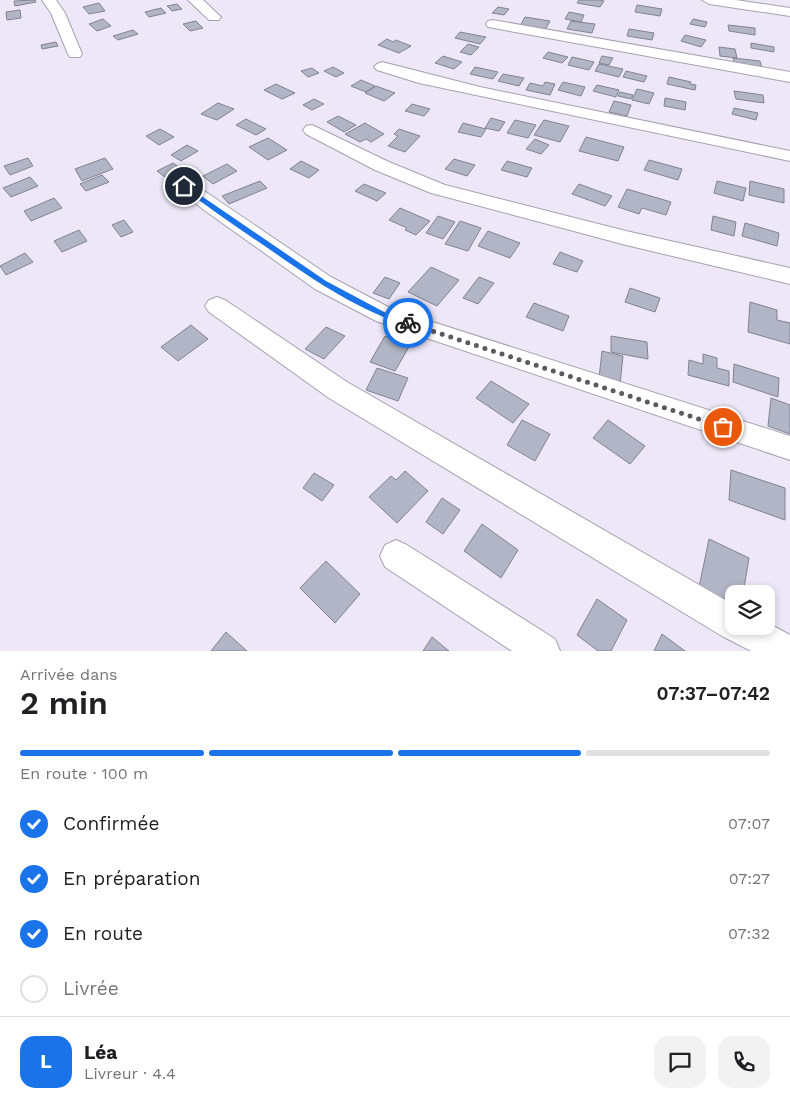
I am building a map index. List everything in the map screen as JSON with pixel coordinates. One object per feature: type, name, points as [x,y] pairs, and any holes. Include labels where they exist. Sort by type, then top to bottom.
[{"type":"street","points":[[49,0],[58,13],[75,54]]},
{"type":"street","points":[[195,0],[214,17]]},
{"type":"street","points":[[709,0],[790,12]]},
{"type":"street","points":[[493,24],[790,76]]},
{"type":"street","points":[[382,67],[436,82],[790,156]]},
{"type":"street","points":[[312,130],[382,166],[438,189],[626,238],[790,276]]},
{"type":"street","points":[[184,186],[210,206],[324,283],[384,315],[790,448]]},
{"type":"street","points":[[217,306],[338,390],[725,619]]},
{"type":"street","points":[[396,556],[543,651]]},
{"type":"street","points":[[755,635],[786,651]]},
{"type":"building","points":[[35,0],[36,2],[15,6],[14,1]]},
{"type":"building","points":[[579,0],[604,1],[600,7],[577,3]]},
{"type":"building","points":[[99,3],[105,11],[89,14],[83,7]]},
{"type":"building","points":[[177,4],[182,9],[172,11],[167,6]]},
{"type":"building","points":[[637,5],[662,9],[660,16],[635,12]]},
{"type":"building","points":[[498,7],[509,9],[504,15],[492,13]]},
{"type":"building","points":[[161,8],[166,13],[149,17],[145,12]]},
{"type":"building","points":[[20,10],[21,18],[7,20],[6,12]]},
{"type":"building","points":[[569,12],[584,15],[581,22],[565,19]]},
{"type":"building","points":[[525,17],[550,21],[545,30],[520,26]]},
{"type":"building","points":[[103,19],[111,26],[97,31],[89,24]]},
{"type":"building","points":[[693,19],[707,22],[705,27],[690,24]]},
{"type":"building","points":[[196,21],[203,28],[190,31],[183,24]]},
{"type":"building","points":[[571,21],[595,24],[592,33],[567,29]]},
{"type":"building","points":[[728,25],[755,28],[755,35],[729,31]]},
{"type":"building","points":[[629,29],[654,33],[652,40],[627,36]]},
{"type":"building","points":[[133,30],[138,34],[118,40],[113,36]]},
{"type":"building","points":[[460,32],[486,37],[480,44],[455,38]]},
{"type":"building","points":[[685,35],[706,40],[701,47],[681,41]]},
{"type":"building","points":[[387,39],[393,42],[396,40],[411,46],[399,53],[378,45]]},
{"type":"building","points":[[56,42],[58,46],[42,49],[41,45]]},
{"type":"building","points":[[751,43],[774,47],[774,52],[751,48]]},
{"type":"building","points":[[468,44],[479,47],[471,55],[460,52]]},
{"type":"building","points":[[719,47],[735,49],[737,58],[720,56]]},
{"type":"building","points":[[548,52],[568,57],[562,63],[543,58]]},
{"type":"building","points":[[443,56],[462,62],[454,69],[435,63]]},
{"type":"building","points":[[602,56],[613,58],[609,65],[599,63]]},
{"type":"building","points":[[572,57],[594,62],[589,70],[568,65]]},
{"type":"building","points":[[733,58],[760,61],[762,69],[735,66]]},
{"type":"building","points":[[599,64],[623,69],[619,77],[595,71]]},
{"type":"building","points":[[333,67],[344,73],[336,77],[324,71]]},
{"type":"building","points":[[475,67],[498,72],[493,79],[470,74]]},
{"type":"building","points":[[312,68],[319,73],[308,77],[301,71]]},
{"type":"building","points":[[626,71],[647,76],[644,82],[623,77]]},
{"type":"building","points":[[503,74],[524,78],[519,86],[498,81]]},
{"type":"building","points":[[669,77],[691,82],[690,84],[696,85],[695,90],[667,84]]},
{"type":"building","points":[[361,80],[375,86],[366,92],[351,86]]},
{"type":"building","points":[[545,82],[555,84],[550,95],[526,90],[530,83],[543,86]]},
{"type":"building","points":[[563,82],[585,87],[581,96],[558,90]]},
{"type":"building","points":[[276,84],[295,93],[282,99],[264,90]]},
{"type":"building","points":[[597,85],[619,90],[616,97],[593,91]]},
{"type":"building","points":[[376,86],[395,93],[384,101],[365,93]]},
{"type":"building","points":[[637,89],[654,93],[649,104],[632,100]]},
{"type":"building","points":[[734,91],[763,95],[764,103],[736,99]]},
{"type":"building","points":[[620,92],[633,95],[631,99],[618,96]]},
{"type":"building","points":[[665,98],[686,102],[685,110],[664,106]]},
{"type":"building","points":[[314,99],[324,104],[312,110],[303,105]]},
{"type":"building","points":[[614,101],[631,105],[627,116],[609,112]]},
{"type":"building","points":[[218,103],[234,109],[217,120],[201,114]]},
{"type":"building","points":[[412,104],[430,109],[424,116],[405,111]]},
{"type":"building","points":[[734,108],[758,113],[756,120],[732,114]]},
{"type":"building","points":[[338,116],[356,125],[344,132],[327,122]]},
{"type":"building","points":[[491,118],[505,122],[499,131],[485,128]]},
{"type":"building","points":[[246,119],[266,129],[256,135],[236,125]]},
{"type":"building","points":[[515,120],[536,125],[528,138],[507,133]]},
{"type":"building","points":[[544,120],[569,126],[560,142],[534,135]]},
{"type":"building","points":[[365,123],[384,134],[371,142],[366,139],[360,142],[345,134]]},
{"type":"building","points":[[463,123],[486,129],[481,137],[458,132]]},
{"type":"building","points":[[160,129],[174,137],[159,145],[146,136]]},
{"type":"building","points":[[399,129],[420,136],[405,152],[388,146],[398,136],[394,134]]},
{"type":"building","points":[[586,137],[624,147],[618,161],[579,151]]},
{"type":"building","points":[[268,138],[287,150],[268,160],[249,147]]},
{"type":"building","points":[[535,139],[549,145],[541,154],[526,149]]},
{"type":"building","points":[[187,145],[198,151],[181,161],[171,155]]},
{"type":"building","points":[[28,158],[33,166],[10,175],[4,166]]},
{"type":"building","points":[[105,158],[113,169],[82,181],[75,169]]},
{"type":"building","points":[[454,159],[475,165],[467,176],[445,169]]},
{"type":"building","points":[[649,160],[682,169],[678,180],[644,170]]},
{"type":"building","points":[[301,161],[319,170],[309,178],[290,169]]},
{"type":"building","points":[[507,161],[532,168],[527,177],[501,170]]},
{"type":"building","points":[[173,163],[186,172],[170,181],[157,171]]},
{"type":"building","points":[[227,164],[237,171],[213,184],[203,176]]},
{"type":"building","points":[[102,175],[109,182],[86,191],[80,184]]},
{"type":"building","points":[[30,177],[38,186],[11,197],[3,188]]},
{"type":"building","points":[[260,181],[267,188],[229,204],[222,196]]},
{"type":"building","points":[[717,181],[746,188],[743,201],[714,193]]},
{"type":"building","points":[[750,181],[784,189],[784,203],[749,195]]},
{"type":"building","points":[[364,184],[386,193],[377,201],[355,191]]},
{"type":"building","points":[[579,184],[612,196],[605,206],[572,194]]},
{"type":"building","points":[[627,189],[671,202],[666,215],[642,208],[639,214],[618,207]]},
{"type":"building","points":[[54,198],[62,208],[31,221],[24,211]]},
{"type":"building","points":[[400,208],[430,221],[416,235],[405,230],[407,228],[389,220]]},
{"type":"building","points":[[438,216],[455,222],[443,239],[426,233]]},
{"type":"building","points":[[713,216],[736,222],[734,236],[711,230]]},
{"type":"building","points":[[124,220],[133,232],[121,237],[112,225]]},
{"type":"building","points":[[460,221],[481,228],[468,251],[445,244]]},
{"type":"building","points":[[745,223],[779,233],[777,246],[742,236]]},
{"type":"building","points":[[79,230],[87,241],[62,252],[54,241]]},
{"type":"building","points":[[488,231],[520,243],[510,258],[478,246]]},
{"type":"building","points":[[560,252],[583,261],[577,272],[553,264]]},
{"type":"building","points":[[25,253],[33,262],[6,275],[0,266]]},
{"type":"building","points":[[431,267],[459,280],[437,306],[408,292]]},
{"type":"building","points":[[385,277],[400,283],[389,299],[373,293]]},
{"type":"building","points":[[479,277],[494,283],[478,304],[463,298]]},
{"type":"building","points":[[630,288],[660,298],[655,312],[625,302]]},
{"type":"building","points":[[750,302],[777,310],[777,320],[790,323],[790,344],[748,332]]},
{"type":"building","points":[[534,303],[569,316],[563,331],[526,317]]},
{"type":"building","points":[[191,325],[208,339],[178,361],[161,347]]},
{"type":"building","points":[[326,327],[345,336],[324,359],[305,349]]},
{"type":"building","points":[[385,336],[410,345],[395,371],[370,362]]},
{"type":"building","points":[[611,336],[647,342],[648,359],[611,352]]},
{"type":"building","points":[[602,351],[623,356],[620,384],[599,378]]},
{"type":"building","points":[[703,354],[717,358],[717,368],[729,371],[729,386],[688,375],[689,360],[703,364]]},
{"type":"building","points":[[734,364],[779,378],[778,397],[733,382]]},
{"type":"building","points":[[377,368],[408,378],[398,401],[366,390]]},
{"type":"building","points":[[491,381],[529,404],[513,423],[476,398]]},
{"type":"building","points":[[771,398],[790,405],[790,434],[768,426]]},
{"type":"building","points":[[522,420],[550,434],[535,461],[507,445]]},
{"type":"building","points":[[608,420],[645,446],[630,464],[593,438]]},
{"type":"building","points":[[731,470],[785,488],[785,520],[729,500]]},
{"type":"building","points":[[405,471],[428,491],[397,523],[369,497],[391,476],[396,480]]},
{"type":"building","points":[[314,473],[334,485],[322,501],[303,488]]},
{"type":"building","points":[[442,498],[460,510],[443,534],[426,522]]},
{"type":"building","points":[[482,524],[518,550],[501,578],[464,551]]},
{"type":"building","points":[[709,539],[749,558],[744,585],[725,585],[725,606],[698,592]]},
{"type":"building","points":[[326,561],[360,594],[335,623],[300,588]]},
{"type":"building","points":[[597,599],[627,620],[611,651],[598,651],[577,635]]},
{"type":"building","points":[[226,632],[247,651],[211,651]]},
{"type":"building","points":[[662,634],[685,651],[654,651]]},
{"type":"building","points":[[432,637],[449,651],[423,651]]},
{"type":"way so far","points":[[408,323],[723,427]]},
{"type":"route","points":[[184,186],[210,206],[324,283],[384,315],[408,323]]}]
